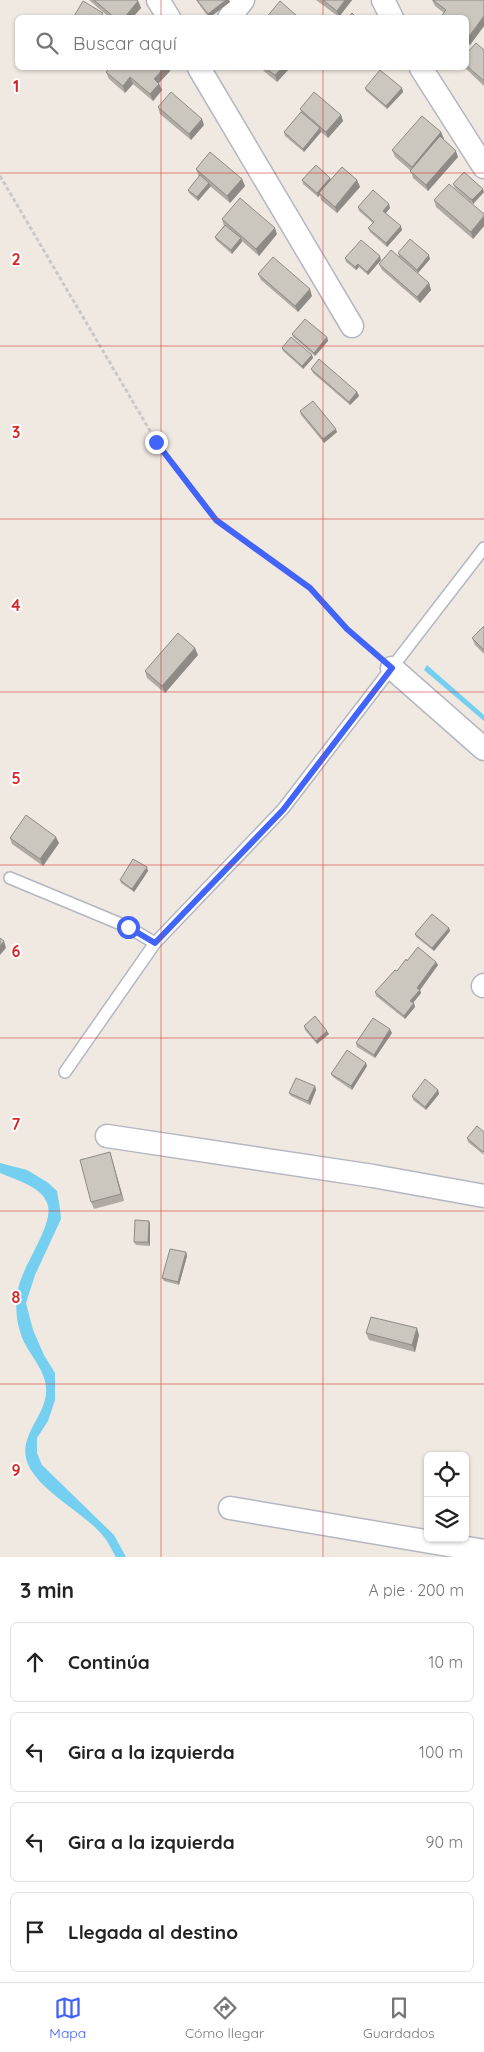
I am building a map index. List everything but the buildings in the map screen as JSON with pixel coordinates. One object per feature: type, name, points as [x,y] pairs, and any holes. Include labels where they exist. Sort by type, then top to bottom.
[{"type":"street","points":[[158,0],[167,15]]},
{"type":"street","points":[[230,15],[243,0]]},
{"type":"street","points":[[383,0],[390,15]]},
{"type":"street","points":[[200,70],[352,326]]},
{"type":"street","points":[[422,70],[484,167]]},
{"type":"street","points":[[392,668],[484,749]]},
{"type":"street","points":[[107,1136],[373,1176],[484,1196]]},
{"type":"street","points":[[230,1508],[484,1551]]},
{"type":"lane","points":[[65,1072],[155,943],[283,810],[484,548]]},
{"type":"lane","points":[[10,878],[128,927],[155,943]]},
{"type":"path","points":[[0,176],[156,442],[216,520],[310,588],[347,629],[392,668]]},
{"type":"water","points":[[427,665],[484,715],[484,721],[424,670]]},
{"type":"water","points":[[0,1163],[27,1170],[47,1182],[57,1191],[60,1209],[61,1219],[35,1275],[26,1303],[33,1330],[44,1355],[55,1373],[55,1400],[48,1421],[37,1438],[37,1453],[42,1465],[114,1535],[126,1557],[116,1557],[106,1539],[85,1518],[38,1480],[26,1458],[25,1449],[27,1441],[45,1401],[46,1386],[39,1366],[27,1348],[22,1336],[16,1312],[16,1300],[19,1284],[46,1225],[48,1206],[45,1199],[35,1189],[0,1173]]},
{"type":"route","points":[[128,927],[155,943],[283,810],[392,668],[347,629],[310,588],[216,520],[156,442]]}]
